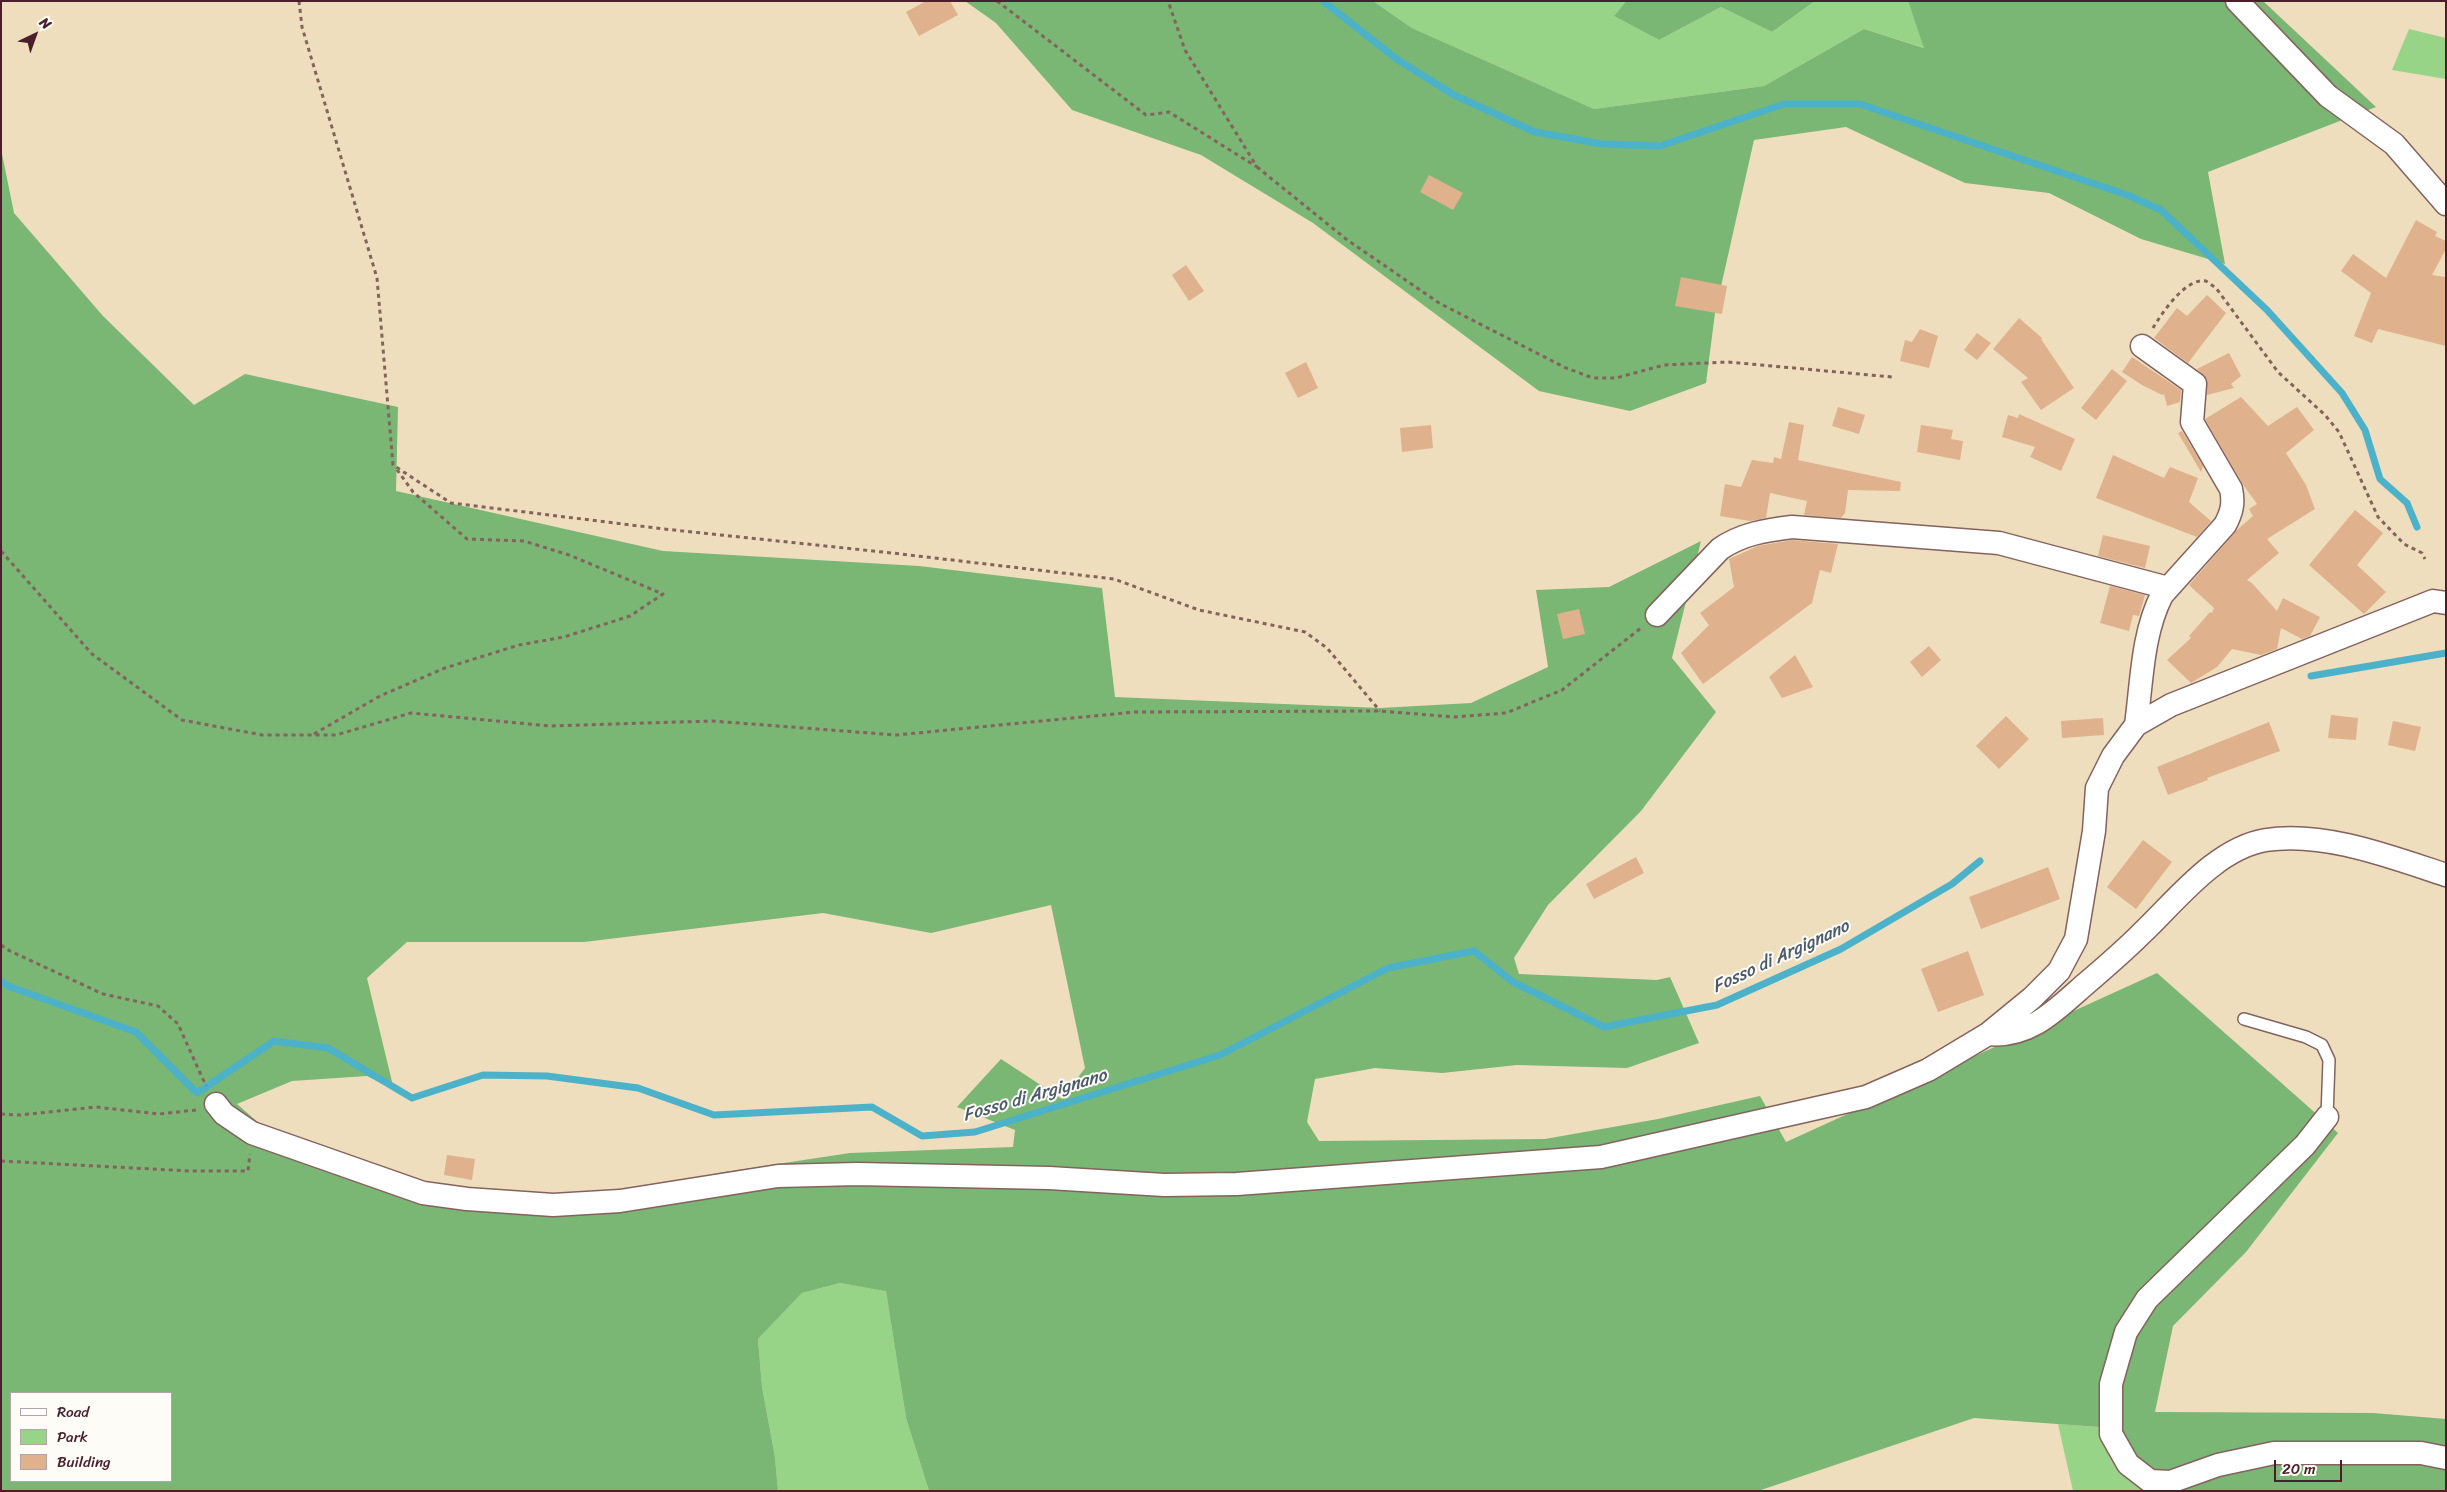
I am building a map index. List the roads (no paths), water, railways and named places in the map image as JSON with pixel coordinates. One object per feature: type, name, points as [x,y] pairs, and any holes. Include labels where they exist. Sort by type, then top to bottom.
[{"type":"street","points":[[2237,1],[2328,96],[2394,144],[2446,204]]},
{"type":"street","points":[[2136,724],[2149,623],[2162,595],[2225,525],[2232,513],[2233,501],[2231,489],[2192,422],[2195,384],[2142,346]]},
{"type":"street","points":[[1657,615],[1720,549],[1732,540],[1768,530],[1792,527],[1999,543],[2168,588]]},
{"type":"street","points":[[217,1106],[237,1125],[252,1133],[423,1193],[466,1199],[552,1204],[620,1201],[778,1176],[866,1174],[1050,1178],[1164,1185],[1237,1184],[1601,1157],[1866,1097],[1928,1070],[1988,1034],[2032,998],[2059,970],[2076,939],[2094,831],[2097,788],[2112,756],[2136,724],[2172,705],[2433,601],[2446,603]]},
{"type":"street","points":[[1988,1034],[2005,1036],[2024,1031],[2050,1016],[2141,935],[2190,883],[2238,849],[2265,840],[2310,838],[2383,854],[2446,875]]},
{"type":"street","points":[[2327,1117],[2305,1146],[2147,1299],[2126,1332],[2111,1384],[2111,1434],[2128,1464],[2150,1481],[2170,1482],[2218,1465],[2274,1453],[2421,1453],[2446,1458]]},
{"type":"lane","points":[[2244,1019],[2306,1036],[2322,1045],[2329,1060],[2327,1117]]},
{"type":"waterway","points":[[1323,1],[1398,60],[1454,95],[1535,132],[1602,144],[1660,146],[1784,104],[1860,104],[2130,196],[2161,210],[2267,310],[2342,393],[2365,430],[2380,479],[2407,503],[2417,527]]},
{"type":"waterway","name":"Fosso di Argignano","points":[[2311,676],[2446,653]]},
{"type":"waterway","name":"Fosso di Argignano","points":[[1,981],[8,986],[136,1032],[197,1093],[274,1041],[328,1048],[412,1098],[483,1075],[547,1076],[638,1088],[714,1115],[872,1107],[922,1136],[975,1132],[1220,1055],[1388,968],[1474,951],[1513,982],[1604,1027],[1717,1005],[1841,949],[1952,884],[1980,861]]}]
